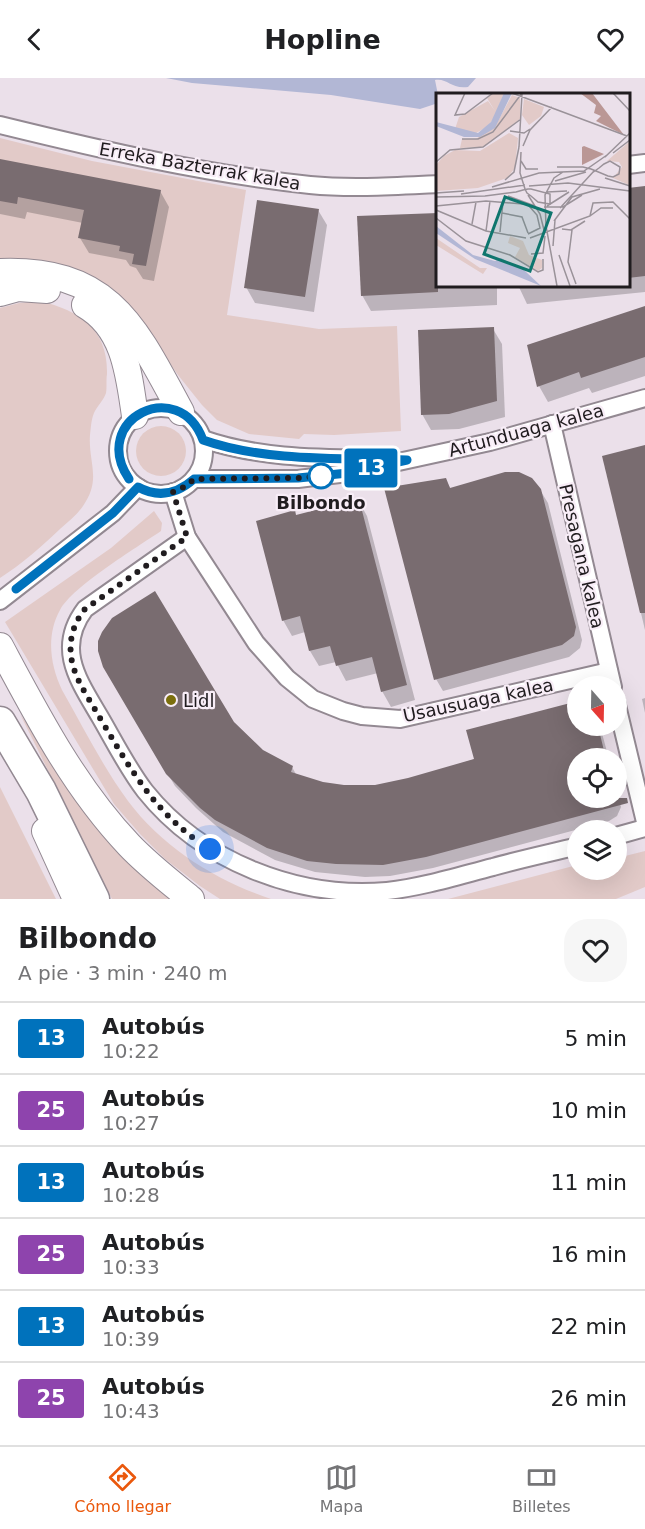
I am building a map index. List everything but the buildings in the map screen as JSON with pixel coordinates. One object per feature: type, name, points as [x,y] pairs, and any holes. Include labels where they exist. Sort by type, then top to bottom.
[{"type":"highway","points":[[0,722],[41,791],[94,899]]},
{"type":"main road","points":[[0,272],[19,271],[58,276],[80,284],[106,300],[126,319],[150,356],[181,412]]},
{"type":"main road","points":[[0,285],[17,282],[38,283],[60,291],[90,308],[105,321],[118,339],[127,367],[135,416]]},
{"type":"main road","points":[[0,292],[18,288],[60,291]]},
{"type":"main road","points":[[0,646],[63,759],[101,813],[155,870],[191,899]]},
{"type":"main road","points":[[0,659],[34,710]]},
{"type":"main road","points":[[0,730],[76,899]]},
{"type":"street","name":"Erreka Bazterrak kalea","points":[[0,125],[94,148],[231,175],[312,185],[384,187],[436,184]]},
{"type":"street","points":[[630,165],[645,163]]},
{"type":"street","name":"Artunduaga kalea","points":[[194,479],[298,478],[348,473],[490,442],[645,398]]},
{"type":"street","points":[[157,408],[181,412],[195,423],[203,440],[204,460],[194,479],[173,492],[154,494],[138,487],[129,479],[118,458],[118,447],[126,425],[142,412],[157,408]]},
{"type":"street","name":"Presagana kalea","points":[[552,424],[610,676]]},
{"type":"street","name":"Artunduaga kalea","points":[[203,440],[233,448],[302,457],[407,460]]},
{"type":"street","points":[[0,601],[113,513],[138,487]]},
{"type":"street","name":"Usausuaga kalea","points":[[173,492],[187,537],[256,643],[279,669],[313,699],[362,716],[400,719],[567,687]]},
{"type":"street","points":[[187,537],[85,609],[77,620],[70,646],[73,666],[79,681],[116,745],[144,790],[182,829],[207,847],[256,874],[302,887],[345,892],[386,892],[432,883],[567,849]]},
{"type":"street","points":[[625,736],[645,822]]},
{"type":"street","points":[[627,833],[645,828]]},
{"type":"shaded area","points":[[0,138],[92,161],[246,190],[227,315],[319,329],[397,326],[401,431],[334,435],[304,434],[299,439],[249,434],[217,420],[202,405],[134,312],[0,267]]},
{"type":"shaded area","points":[[40,301],[67,310],[89,324],[97,334],[106,358],[106,393],[95,410],[92,421],[90,445],[93,479],[89,496],[72,518],[31,555],[0,578],[0,308]]},
{"type":"shaded area","points":[[161,426],[179,433],[186,451],[179,469],[161,476],[143,469],[136,451],[143,433]]},
{"type":"shaded area","points":[[154,511],[162,523],[161,531],[91,579],[67,600],[60,610],[51,640],[52,660],[58,680],[102,761],[142,818],[174,848],[192,861],[231,883],[271,899],[220,899],[165,859],[140,834],[114,804],[5,622],[111,548]]},
{"type":"shaded area","points":[[20,714],[55,765],[175,899],[112,899]]},
{"type":"shaded area","points":[[0,787],[56,899],[0,899]]},
{"type":"shaded area","points":[[645,851],[645,887],[616,899],[448,899],[567,868],[567,880],[627,880],[627,856]]},
{"type":"water","points":[[166,78],[476,78],[468,87],[435,80],[438,93],[435,104],[420,109],[331,95],[192,83]]},
{"type":"bus line","name":"13","points":[[16,589],[113,513],[138,487],[154,494],[164,494],[180,489],[194,479],[298,478],[348,473],[407,460],[302,457],[233,448],[203,440],[195,423],[181,412],[157,408],[135,416],[126,425],[121,435],[118,458],[122,470],[129,479]]},
{"type":"place","name":"Bilbondo","points":[[321,476]]},
{"type":"place","name":"Lidl","points":[[171,700]]},
{"type":"route","points":[[210,849],[182,829],[144,790],[79,681],[73,666],[71,636],[77,620],[85,609],[187,537],[173,492],[194,479],[321,476]]}]
